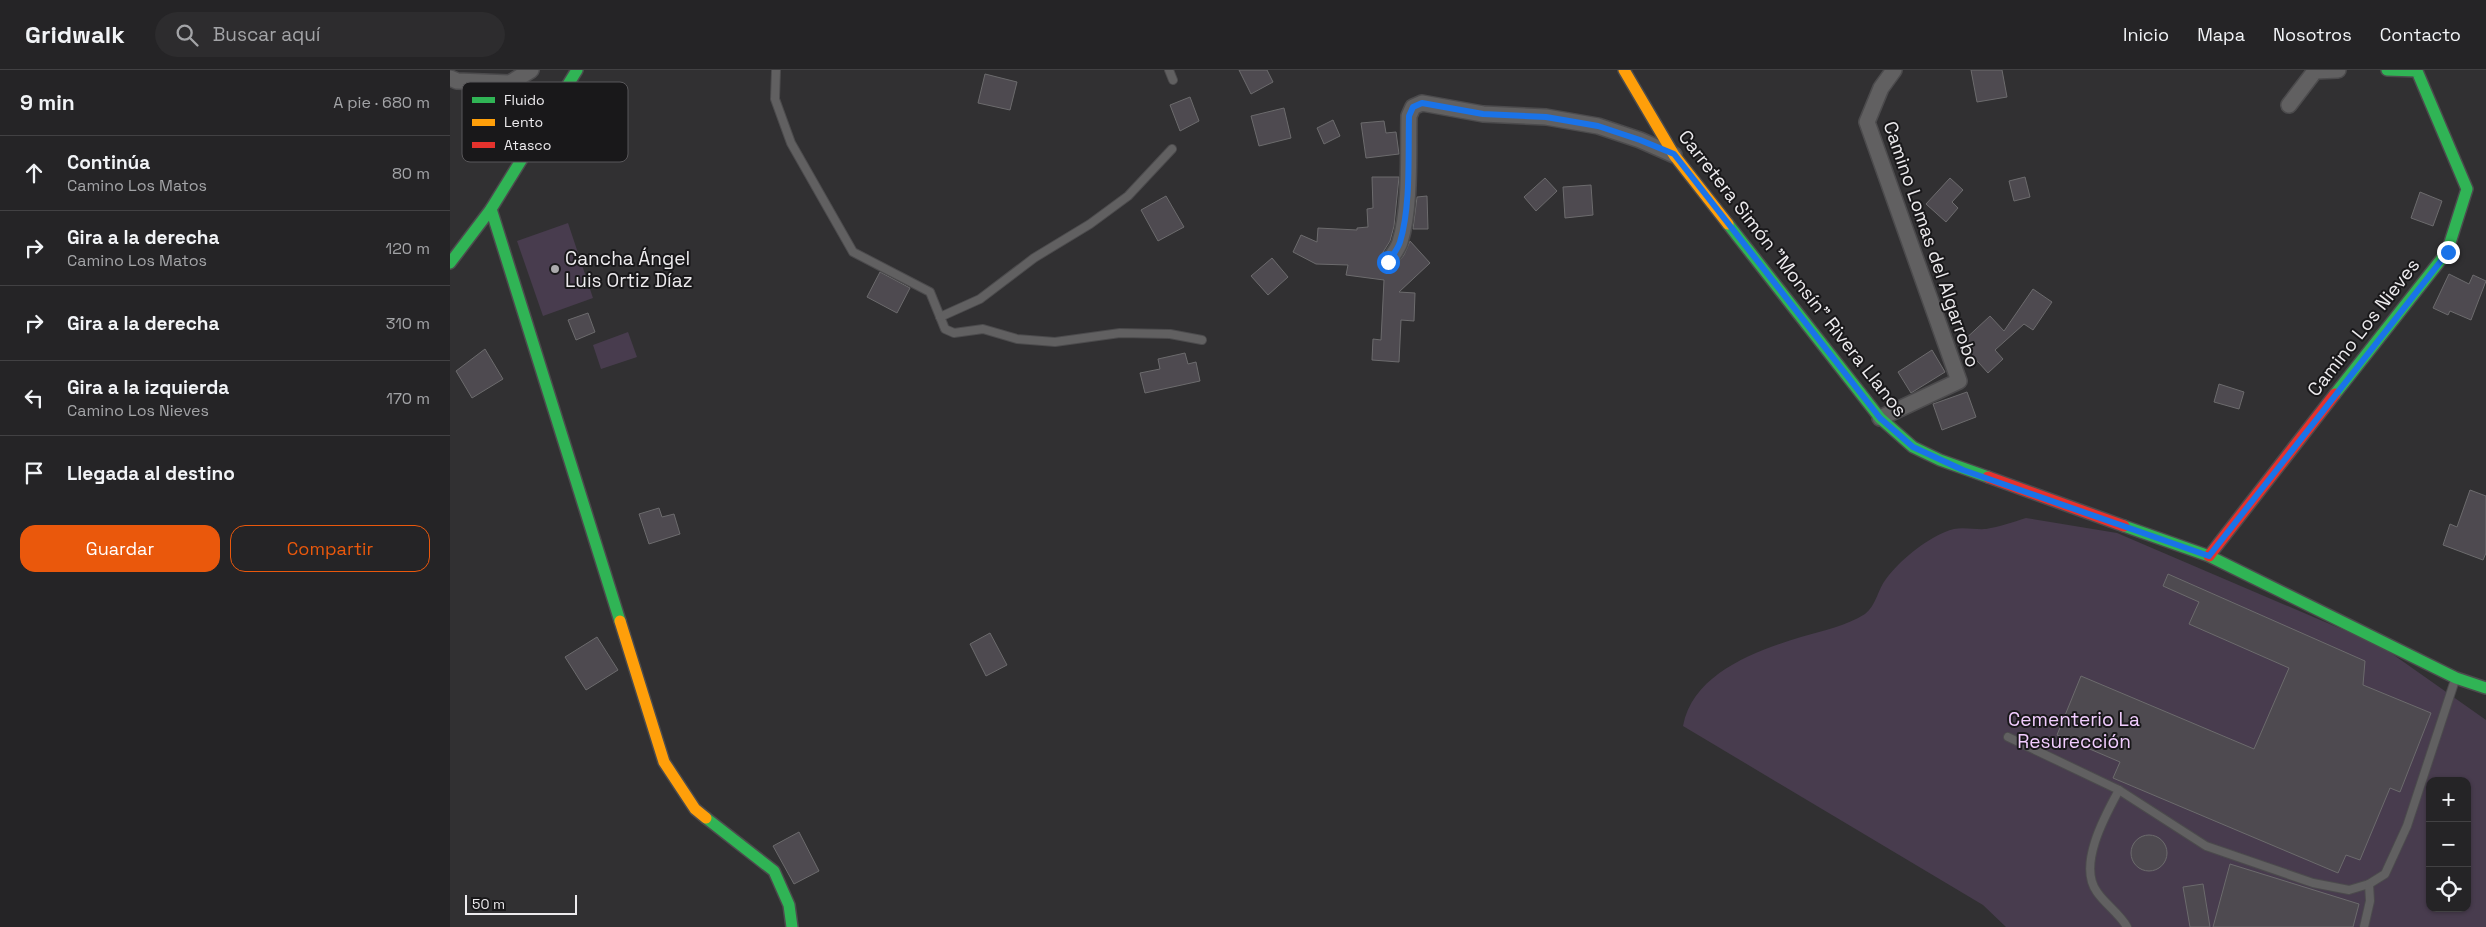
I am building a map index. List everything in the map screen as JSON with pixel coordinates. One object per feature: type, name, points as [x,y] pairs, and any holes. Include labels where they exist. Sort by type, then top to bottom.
[{"type":"street","points":[[512,82],[531,70]]},
{"type":"street","points":[[570,82],[577,70]]},
{"type":"street","name":"Carretera Simón \"Monsín\" Rivera Llanos","points":[[1624,70],[1674,154],[1880,418],[1913,447],[1963,470],[2209,556],[2456,678],[2486,688]]},
{"type":"street","name":"Camino Lomas del Algarrobo","points":[[1880,418],[1959,381],[1867,122],[1881,88],[1894,70]]},
{"type":"street","points":[[2290,105],[2315,71],[2338,70]]},
{"type":"street","name":"Camino Los Nieves","points":[[2209,556],[2448,252],[2467,189],[2417,71],[2386,70]]},
{"type":"street","points":[[454,80],[491,82]]},
{"type":"street","points":[[1388,262],[1400,244],[1404,221],[1408,179],[1409,116],[1413,107],[1422,103],[1483,114],[1546,117],[1598,126],[1674,154]]},
{"type":"street","points":[[450,263],[492,210],[521,162]]},
{"type":"street","points":[[492,210],[664,762],[695,809],[774,871],[789,905],[792,927]]},
{"type":"lane","points":[[776,70],[775,99],[791,143],[853,252],[930,292],[945,329],[954,333],[983,329],[1017,339],[1054,342],[1120,333],[1170,334],[1202,340]]},
{"type":"lane","points":[[1169,70],[1173,80]]},
{"type":"lane","points":[[940,317],[980,300],[1034,258],[1090,224],[1128,196],[1172,149]]},
{"type":"lane","points":[[2008,737],[2119,790],[2206,846],[2313,883],[2349,890],[2369,884],[2385,874],[2407,826],[2456,678]]},
{"type":"lane","points":[[2119,790],[2103,820],[2092,850],[2091,872],[2095,890],[2127,927]]},
{"type":"lane","points":[[2364,927],[2370,901],[2369,884]]},
{"type":"green space","name":"Cancha Ángel Luis Ortiz Díaz","points":[[568,223],[593,298],[543,316],[517,241]]},
{"type":"green space","points":[[628,332],[637,357],[601,369],[593,345]]},
{"type":"green space","name":"Cementerio La Resurección","points":[[2026,518],[2117,533],[2381,646],[2486,720],[2486,927],[2006,927],[1983,905],[1683,726],[1689,708],[1699,692],[1713,678],[1729,667],[1765,649],[1842,625],[1869,611],[1883,583],[1892,572],[1905,558],[1929,540],[1955,529],[1986,529]]},
{"type":"building","points":[[1239,70],[1267,70],[1273,82],[1251,94]]},
{"type":"building","points":[[1971,70],[2002,70],[2007,97],[1977,102]]},
{"type":"building","points":[[985,74],[1017,82],[1010,110],[978,103]]},
{"type":"building","points":[[1190,97],[1199,121],[1180,131],[1170,105]]},
{"type":"building","points":[[1284,108],[1291,138],[1259,146],[1251,116]]},
{"type":"building","points":[[1333,120],[1340,136],[1324,144],[1317,128]]},
{"type":"building","points":[[1384,121],[1386,133],[1396,132],[1399,154],[1366,158],[1361,123]]},
{"type":"building","points":[[1372,177],[1399,177],[1394,226],[1390,241],[1380,257],[1380,266],[1387,271],[1392,270],[1404,255],[1410,241],[1430,263],[1399,292],[1415,293],[1414,321],[1401,320],[1399,362],[1372,360],[1373,339],[1381,340],[1384,280],[1346,275],[1348,265],[1316,264],[1293,252],[1301,235],[1317,242],[1318,228],[1357,230],[1357,228],[1368,227],[1367,209],[1373,208]]},
{"type":"building","points":[[2025,177],[2030,197],[2014,201],[2009,181]]},
{"type":"building","points":[[1545,178],[1557,191],[1536,211],[1524,197]]},
{"type":"building","points":[[1950,178],[1963,190],[1952,202],[1958,208],[1946,222],[1926,204]]},
{"type":"building","points":[[1591,185],[1593,215],[1565,218],[1563,187]]},
{"type":"building","points":[[2420,192],[2442,201],[2433,226],[2411,218]]},
{"type":"building","points":[[1166,196],[1184,227],[1158,241],[1141,210]]},
{"type":"building","points":[[1427,196],[1428,229],[1413,229],[1417,197]]},
{"type":"building","points":[[1272,258],[1288,277],[1268,295],[1251,276]]},
{"type":"building","points":[[880,272],[910,288],[897,313],[867,297]]},
{"type":"building","points":[[2449,274],[2469,284],[2473,275],[2486,281],[2471,320],[2450,311],[2448,315],[2433,308]]},
{"type":"building","points":[[2033,289],[2052,302],[2033,330],[2024,324],[1995,350],[2003,359],[1988,373],[1961,343],[1990,316],[2004,331]]},
{"type":"building","points":[[588,313],[595,332],[576,340],[568,320]]},
{"type":"building","points":[[485,349],[503,379],[472,398],[456,371]]},
{"type":"building","points":[[1932,350],[1945,372],[1911,393],[1898,372]]},
{"type":"building","points":[[1185,353],[1188,364],[1196,362],[1200,381],[1145,393],[1140,373],[1160,369],[1158,359]]},
{"type":"building","points":[[2219,384],[2244,392],[2239,409],[2214,402]]},
{"type":"building","points":[[1967,392],[1976,417],[1942,430],[1933,404]]},
{"type":"building","points":[[2470,490],[2486,496],[2486,553],[2483,560],[2443,545],[2450,524],[2457,527]]},
{"type":"building","points":[[659,508],[662,517],[674,514],[680,534],[649,544],[639,514]]},
{"type":"building","points":[[2168,574],[2365,661],[2363,685],[2431,713],[2400,792],[2390,788],[2360,860],[2346,855],[2338,873],[2113,778],[2120,762],[2057,735],[2081,676],[2254,749],[2289,668],[2189,624],[2199,602],[2163,586]]},
{"type":"building","points":[[990,633],[1007,665],[986,676],[970,644]]},
{"type":"building","points":[[597,637],[618,670],[586,690],[565,657]]},
{"type":"building","points":[[799,832],[819,871],[794,884],[773,846]]},
{"type":"building","points":[[2149,835],[2156,836],[2162,840],[2166,846],[2166,860],[2162,866],[2156,870],[2149,871],[2142,870],[2136,866],[2132,860],[2131,853],[2132,846],[2136,840],[2142,836]]},
{"type":"building","points":[[2230,864],[2359,904],[2353,927],[2213,927]]},
{"type":"building","points":[[2203,884],[2210,927],[2190,927],[2183,887]]},
{"type":"traffic: fast","points":[[570,82],[577,70]]},
{"type":"traffic: fast","points":[[2335,394],[2447,252],[2467,189],[2417,71],[2387,70]]},
{"type":"traffic: fast","points":[[450,263],[491,209],[520,162]]},
{"type":"traffic: fast","points":[[491,209],[620,621]]},
{"type":"traffic: fast","points":[[1728,224],[1880,418],[1913,447],[1940,460],[1988,477]]},
{"type":"traffic: fast","points":[[2124,526],[2209,556],[2456,678],[2486,688]]},
{"type":"traffic: fast","points":[[706,818],[774,871],[789,905],[792,927]]},
{"type":"traffic: slow","points":[[1624,70],[1674,155],[1728,224]]},
{"type":"traffic: slow","points":[[620,621],[664,762],[695,809],[706,818]]},
{"type":"traffic: jam","points":[[2209,556],[2335,394]]},
{"type":"traffic: jam","points":[[1988,477],[2124,526]]},
{"type":"place","name":"Cancha Ángel Luis Ortiz Díaz","points":[[555,269]]},
{"type":"route","points":[[1388,262],[1400,244],[1404,221],[1408,179],[1409,116],[1413,107],[1422,103],[1483,114],[1546,117],[1598,126],[1640,140],[1674,154],[1880,418],[1913,447],[1963,470],[2209,556],[2448,252]]}]
